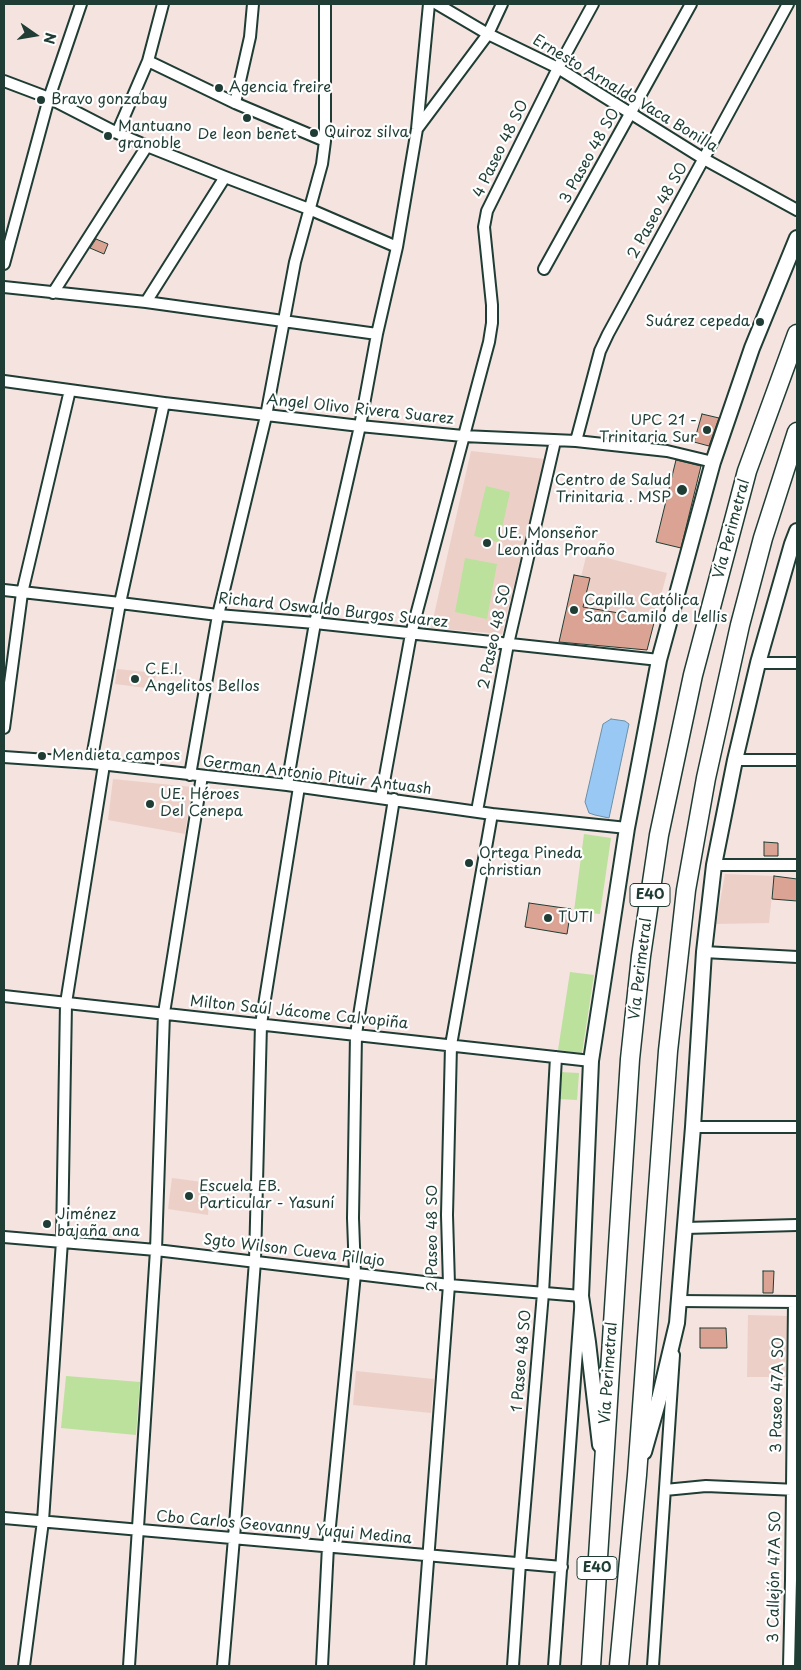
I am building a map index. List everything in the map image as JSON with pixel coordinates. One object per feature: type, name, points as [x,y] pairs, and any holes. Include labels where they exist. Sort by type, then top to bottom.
[{"type":"highway","name":"Vía Perimetral","points":[[591,1664],[630,1059],[641,956],[659,835],[693,675],[747,471],[797,334]]},
{"type":"highway","name":"E40","points":[[619,1665],[637,1475],[668,1051],[686,890],[706,778],[740,625],[763,538],[797,432]]},
{"type":"street","points":[[4,264],[49,98],[81,4]]},
{"type":"street","points":[[117,133],[148,61],[163,4]]},
{"type":"street","points":[[235,103],[250,37],[253,4]]},
{"type":"street","points":[[190,775],[218,615],[266,416],[295,262],[322,164],[325,141],[326,4]]},
{"type":"street","points":[[287,786],[315,623],[360,426],[377,334],[397,247],[417,129],[430,4]]},
{"type":"street","name":"Ernesto Arnaldo Vaca Bonilla","points":[[437,4],[488,34],[558,68],[630,115],[704,159],[797,210]]},
{"type":"street","points":[[417,129],[488,34],[502,4]]},
{"type":"street","name":"4 Paseo 48 SO","points":[[381,798],[411,634],[489,342],[492,323],[484,227],[487,210],[558,68],[593,4]]},
{"type":"street","name":"3 Paseo 48 SO","points":[[544,269],[690,4]]},
{"type":"street","name":"2 Paseo 48 SO","points":[[576,441],[600,351],[608,334],[788,4]]},
{"type":"street","points":[[148,61],[235,103],[325,141]]},
{"type":"street","points":[[4,81],[49,98],[117,133],[147,146],[225,178],[309,208],[397,247]]},
{"type":"street","points":[[53,293],[147,146]]},
{"type":"street","points":[[146,302],[225,178]]},
{"type":"street","name":"Vía Perimetral","points":[[554,1666],[581,1296],[591,1061],[627,828],[659,660],[713,462],[752,348],[797,238]]},
{"type":"street","points":[[4,287],[146,302],[377,334]]},
{"type":"street","name":"Angel Olivo Rivera Suarez","points":[[4,381],[266,416],[360,426],[463,436],[576,441],[667,451],[713,462]]},
{"type":"street","points":[[4,728],[22,593],[70,390]]},
{"type":"street","points":[[92,763],[120,603],[164,403]]},
{"type":"street","name":"2 Paseo 48 SO","points":[[477,811],[508,644],[555,441]]},
{"type":"street","name":"E40","points":[[637,1475],[659,1399],[679,1301],[704,952],[714,865],[735,760],[758,663],[792,561],[796,539]]},
{"type":"street","name":"Richard Oswaldo Burgos Suarez","points":[[4,590],[218,615],[315,623],[659,660]]},
{"type":"street","points":[[758,663],[797,663]]},
{"type":"street","name":"German Antonio Pituir Antuash","points":[[4,757],[92,763],[394,799],[492,814],[627,828]]},
{"type":"street","points":[[735,760],[797,760]]},
{"type":"street","points":[[24,1666],[43,1521],[62,1241],[66,1002],[104,765]]},
{"type":"street","points":[[129,1666],[156,1250],[164,1013],[202,776]]},
{"type":"street","points":[[222,1666],[234,1538],[255,1261],[261,1024],[299,787]]},
{"type":"street","points":[[322,1666],[328,1546],[355,1274],[356,1034],[394,799]]},
{"type":"street","name":"2 Paseo 48 SO","points":[[420,1666],[449,1284],[447,1215],[450,1045],[492,814]]},
{"type":"street","points":[[714,865],[797,865]]},
{"type":"street","points":[[704,952],[797,957]]},
{"type":"street","name":"Milton Saúl Jácome Calvopiña","points":[[4,996],[591,1061]]},
{"type":"street","name":"1 Paseo 48 SO","points":[[513,1666],[543,1292],[556,1057]]},
{"type":"street","points":[[692,1127],[797,1127]]},
{"type":"street","points":[[685,1228],[797,1225]]},
{"type":"street","name":"Sgto Wilson Cueva Pillajo","points":[[4,1237],[156,1250],[355,1274],[581,1296]]},
{"type":"street","name":"Vía Perimetral","points":[[581,1296],[603,1473]]},
{"type":"street","points":[[679,1301],[796,1302]]},
{"type":"street","name":"3 Paseo 47A SO","points":[[794,1489],[796,1302]]},
{"type":"street","points":[[653,1666],[676,1323]]},
{"type":"street","points":[[665,1490],[706,1486],[794,1489]]},
{"type":"street","name":"3 Callejón 47A SO","points":[[789,1666],[794,1580],[794,1489]]},
{"type":"street","name":"Cbo Carlos Geovanny Yuqui Medina","points":[[4,1518],[562,1567]]},
{"type":"shaded area","name":"UE. Monseñor Leonidas Proaño","points":[[471,451],[545,459],[502,634],[431,628]]},
{"type":"shaded area","points":[[587,553],[667,573],[655,618],[584,606],[590,578],[581,577]]},
{"type":"shaded area","name":"C.E.I. Angelitos Bellos","points":[[117,669],[156,673],[154,689],[115,684]]},
{"type":"shaded area","name":"UE. Héroes Del Cenepa","points":[[113,779],[192,787],[185,834],[108,820]]},
{"type":"shaded area","points":[[725,874],[774,876],[769,923],[716,924]]},
{"type":"shaded area","name":"Escuela EB. Particular - Yasuní","points":[[172,1178],[210,1183],[208,1215],[168,1209]]},
{"type":"shaded area","points":[[748,1315],[788,1316],[787,1377],[747,1377]]},
{"type":"shaded area","points":[[356,1371],[434,1379],[431,1413],[353,1405]]},
{"type":"green space","points":[[486,486],[510,492],[499,542],[474,536]]},
{"type":"green space","points":[[465,558],[497,564],[487,619],[455,612]]},
{"type":"green space","points":[[584,834],[611,838],[600,914],[574,911]]},
{"type":"green space","points":[[570,972],[594,975],[582,1053],[558,1050]]},
{"type":"green space","points":[[560,1072],[579,1073],[577,1100],[558,1099]]},
{"type":"green space","points":[[66,1376],[140,1382],[136,1435],[61,1428]]},
{"type":"water","points":[[611,719],[625,721],[629,724],[609,818],[589,813],[585,802],[603,724]]},
{"type":"building","points":[[96,239],[108,244],[104,254],[90,248]]},
{"type":"building","name":"UPC 21 - Trinitaria Sur","points":[[702,414],[719,418],[709,446],[694,442]]},
{"type":"building","name":"Centro de Salud Trinitaria . MSP","points":[[676,460],[701,466],[681,548],[656,542]]},
{"type":"building","points":[[574,575],[590,578],[583,607],[655,619],[647,650],[559,642]]},
{"type":"building","points":[[764,842],[778,843],[778,856],[764,856]]},
{"type":"building","points":[[774,876],[797,879],[797,901],[772,899]]},
{"type":"building","name":"TUTI","points":[[529,903],[571,909],[567,934],[525,927]]},
{"type":"building","points":[[763,1271],[774,1271],[773,1293],[763,1293]]},
{"type":"building","points":[[700,1328],[726,1328],[727,1348],[700,1348]]},
{"type":"place","name":"Agencia freire","points":[[219,88]]},
{"type":"place","name":"Bravo gonzabay","points":[[41,100]]},
{"type":"place","name":"De leon benet","points":[[247,118]]},
{"type":"place","name":"Quiroz silva","points":[[314,133]]},
{"type":"place","name":"Mantuano granoble","points":[[108,136]]},
{"type":"place","name":"Suárez cepeda","points":[[760,322]]},
{"type":"place","name":"UPC 21 - Trinitaria Sur","points":[[707,430]]},
{"type":"place","name":"Centro de Salud Trinitaria . MSP","points":[[682,490]]},
{"type":"place","name":"UE. Monseñor Leonidas Proaño","points":[[487,543]]},
{"type":"place","name":"Capilla Católica San Camilo de Lellis","points":[[574,610]]},
{"type":"place","name":"C.E.I. Angelitos Bellos","points":[[135,679]]},
{"type":"place","name":"Mendieta campos","points":[[42,756]]},
{"type":"place","name":"UE. Héroes Del Cenepa","points":[[150,804]]},
{"type":"place","name":"Ortega Pineda christian","points":[[469,863]]},
{"type":"place","name":"TUTI","points":[[548,918]]},
{"type":"place","name":"Escuela EB. Particular - Yasuní","points":[[189,1196]]},
{"type":"place","name":"Jiménez bajaña ana","points":[[47,1224]]}]
